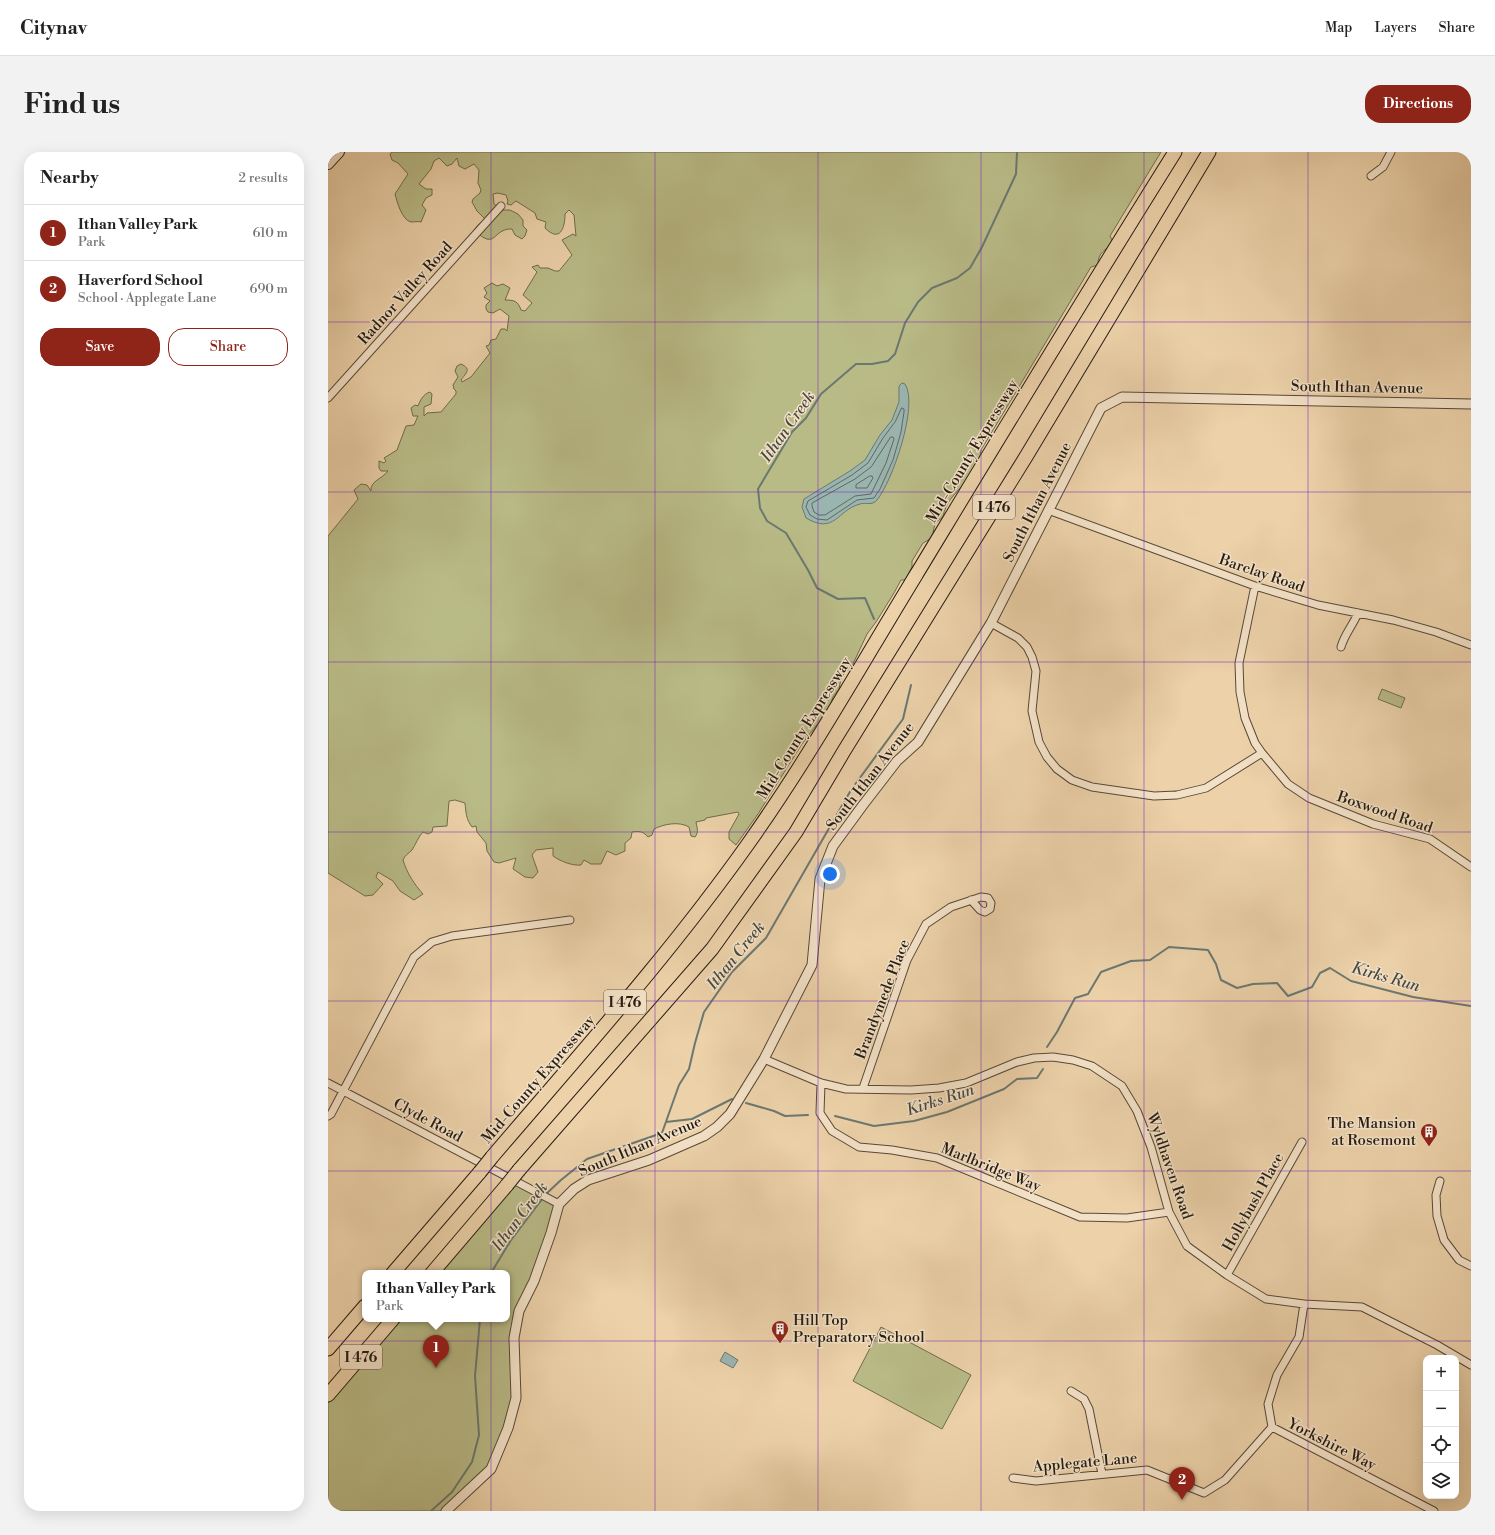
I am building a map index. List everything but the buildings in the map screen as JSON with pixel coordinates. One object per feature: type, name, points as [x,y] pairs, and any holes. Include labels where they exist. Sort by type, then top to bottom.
[{"type":"highway","name":"Mid-County Expressway","points":[[396,1270],[677,940],[750,841],[853,680],[1091,285],[1175,152]]},
{"type":"highway","name":"I 476","points":[[435,1270],[519,1170],[712,949],[796,832],[844,750],[1027,455],[1209,152]]},
{"type":"highway","name":"I 476","points":[[328,1349],[362,1309]]},
{"type":"highway","name":"I 476","points":[[328,1396],[390,1322]]},
{"type":"main road","points":[[328,164],[339,152]]},
{"type":"street","points":[[1371,176],[1383,167],[1391,152]]},
{"type":"street","name":"Radnor Valley Road","points":[[328,396],[501,206]]},
{"type":"street","name":"South Ithan Avenue","points":[[446,1511],[491,1469],[508,1428],[516,1398],[514,1338],[519,1311],[534,1281],[551,1233],[559,1204],[574,1189],[588,1180],[649,1160],[704,1136],[717,1127],[730,1114],[764,1059],[812,965],[820,879],[833,846],[897,762],[918,742],[991,623],[1101,408],[1122,396],[1471,404]]},
{"type":"street","name":"Barclay Road","points":[[1048,510],[1255,586],[1318,605],[1393,620],[1436,632],[1471,645]]},
{"type":"street","name":"Boxwood Road","points":[[1255,586],[1239,663],[1240,692],[1245,718],[1255,743],[1262,753],[1288,784],[1308,798],[1373,824],[1430,839],[1471,867]]},
{"type":"street","points":[[1341,647],[1343,639],[1354,624],[1358,613]]},
{"type":"street","points":[[991,623],[1018,638],[1027,647],[1036,672],[1032,711],[1039,742],[1047,757],[1057,769],[1072,780],[1092,787],[1154,796],[1177,794],[1206,788],[1262,753]]},
{"type":"street","name":"Brandymede Place","points":[[863,1088],[907,960],[926,924],[951,907],[971,900]]},
{"type":"street","points":[[328,1116],[331,1114],[414,957],[432,942],[452,936],[570,920]]},
{"type":"street","name":"Wyldhaven Road","points":[[764,1059],[821,1083],[846,1089],[863,1088],[912,1090],[939,1088],[966,1083],[1017,1062],[1034,1058],[1059,1058],[1092,1066],[1122,1086],[1136,1111],[1151,1147],[1169,1212],[1187,1246],[1227,1275],[1266,1299],[1304,1304],[1362,1307],[1436,1344],[1471,1366]]},
{"type":"street","name":"Clyde Road","points":[[328,1083],[559,1204]]},
{"type":"street","name":"Marlbridge Way","points":[[821,1083],[820,1113],[832,1131],[859,1147],[892,1150],[937,1158],[1080,1217],[1127,1218],[1169,1212]]},
{"type":"street","name":"Hollybush Place","points":[[1227,1275],[1302,1142]]},
{"type":"street","points":[[1440,1181],[1436,1195],[1436,1216],[1444,1240],[1459,1260],[1471,1266]]},
{"type":"street","name":"Yorkshire Way","points":[[1304,1304],[1299,1337],[1277,1376],[1268,1404],[1272,1428],[1434,1511]]},
{"type":"street","points":[[1071,1392],[1084,1399],[1089,1409],[1102,1474]]},
{"type":"street","name":"Applegate Lane","points":[[1013,1478],[1036,1481],[1147,1470],[1204,1493],[1225,1480],[1272,1428]]},
{"type":"green space","points":[[392,152],[1161,152],[1110,236],[1113,242],[1099,257],[1098,265],[1091,267],[981,450],[979,464],[950,500],[943,517],[935,523],[932,538],[923,543],[912,561],[912,567],[905,580],[901,580],[876,622],[867,634],[852,666],[844,673],[839,689],[833,697],[829,709],[802,744],[758,814],[736,845],[729,839],[729,832],[739,814],[738,812],[706,818],[705,820],[696,822],[697,832],[695,837],[691,836],[689,827],[681,824],[667,825],[654,829],[652,835],[648,837],[641,832],[632,832],[631,838],[625,843],[625,851],[616,855],[607,851],[601,864],[591,864],[584,860],[581,865],[570,864],[553,856],[553,848],[536,850],[532,855],[538,872],[533,878],[525,877],[513,869],[516,858],[499,863],[494,862],[487,851],[486,843],[477,832],[476,826],[472,827],[469,821],[465,803],[455,800],[449,801],[447,826],[433,827],[432,832],[428,834],[423,832],[412,850],[403,860],[411,878],[423,894],[414,900],[400,891],[393,881],[378,872],[376,877],[383,884],[373,895],[365,896],[328,873],[328,536],[358,499],[354,490],[361,484],[367,485],[371,491],[374,482],[388,471],[381,471],[379,468],[379,461],[384,463],[386,461],[384,458],[397,450],[406,426],[414,425],[418,416],[413,416],[411,408],[415,405],[418,406],[424,396],[430,392],[432,394],[431,404],[424,407],[424,416],[427,413],[441,412],[456,394],[453,385],[458,377],[455,371],[457,366],[461,364],[467,369],[461,380],[462,382],[471,377],[490,353],[486,346],[489,345],[491,340],[496,339],[501,329],[505,329],[507,331],[509,316],[500,309],[493,313],[488,312],[486,305],[490,301],[484,297],[487,293],[484,288],[492,283],[497,286],[503,284],[510,288],[505,300],[515,302],[521,310],[525,311],[532,303],[523,295],[537,272],[532,267],[538,265],[540,268],[548,268],[559,271],[572,255],[562,240],[573,234],[576,236],[574,215],[569,210],[565,214],[563,229],[558,234],[554,234],[545,228],[546,222],[537,219],[535,213],[516,201],[511,205],[507,204],[508,201],[506,195],[498,193],[493,194],[494,204],[502,210],[510,210],[518,214],[523,220],[523,226],[527,230],[525,236],[522,239],[515,235],[512,229],[501,232],[491,239],[481,236],[474,230],[479,224],[486,220],[477,211],[472,202],[481,190],[478,183],[479,170],[474,164],[465,169],[459,166],[457,158],[452,164],[447,166],[439,158],[434,161],[431,169],[419,184],[426,189],[432,189],[432,195],[426,198],[422,205],[426,210],[421,222],[408,221],[400,210],[395,194],[408,174],[398,163],[392,160],[390,154]]},
{"type":"green space","points":[[1382,689],[1405,698],[1401,708],[1378,699]]},
{"type":"green space","points":[[514,1175],[559,1204],[519,1311],[515,1398],[491,1469],[446,1511],[328,1511],[328,1403],[395,1322],[510,1322],[510,1270],[437,1270]]},
{"type":"green space","points":[[881,1327],[971,1375],[942,1429],[853,1381]]},
{"type":"water","points":[[902,383],[905,384],[908,394],[909,408],[906,425],[902,443],[890,477],[877,500],[873,503],[852,507],[830,523],[816,523],[806,518],[802,507],[804,499],[865,460],[880,435],[892,420],[899,402],[899,386]]},
{"type":"water","points":[[725,1352],[738,1360],[733,1368],[720,1361]]},
{"type":"waterway","name":"Ithan Creek","points":[[874,619],[865,598],[838,599],[817,588],[786,533],[767,521],[760,508],[758,489],[792,432],[806,418],[821,394],[856,364],[872,364],[888,361],[895,354],[905,323],[918,302],[932,288],[957,278],[970,268],[982,247],[1016,174],[1017,152]]},
{"type":"waterway","name":"Ithan Creek","points":[[545,1195],[587,1159],[662,1133],[679,1085],[689,1069],[704,1012],[732,972],[766,938],[851,790],[903,719],[911,685]]},
{"type":"waterway","name":"Kirks Run","points":[[1047,1047],[1057,1032],[1075,998],[1088,994],[1101,972],[1131,961],[1150,960],[1169,947],[1208,950],[1216,964],[1221,980],[1237,988],[1253,984],[1277,983],[1288,996],[1312,987],[1320,973],[1330,968],[1351,981],[1413,997],[1471,1006]]},
{"type":"waterway","name":"Kirks Run","points":[[835,1116],[874,1126],[914,1121],[947,1112],[1004,1089],[1017,1079],[1037,1078],[1043,1069]]},
{"type":"waterway","name":"Kirks Run","points":[[666,1122],[692,1119],[732,1099]]},
{"type":"waterway","name":"Kirks Run","points":[[746,1103],[774,1111],[785,1116],[808,1115]]},
{"type":"waterway","name":"Ithan Creek","points":[[493,1270],[511,1240],[543,1198]]},
{"type":"waterway","name":"Ithan Creek","points":[[431,1511],[452,1492],[472,1462],[479,1435],[475,1376],[480,1322]]},
{"type":"place","name":"The Mansion at Rosemont","points":[[1429,1147]]},
{"type":"place","name":"Hill Top Preparatory School","points":[[780,1344]]},
{"type":"place","name":"Ithan Valley Park","points":[[436,1368]]},
{"type":"place","name":"Haverford School","points":[[1182,1500]]}]
